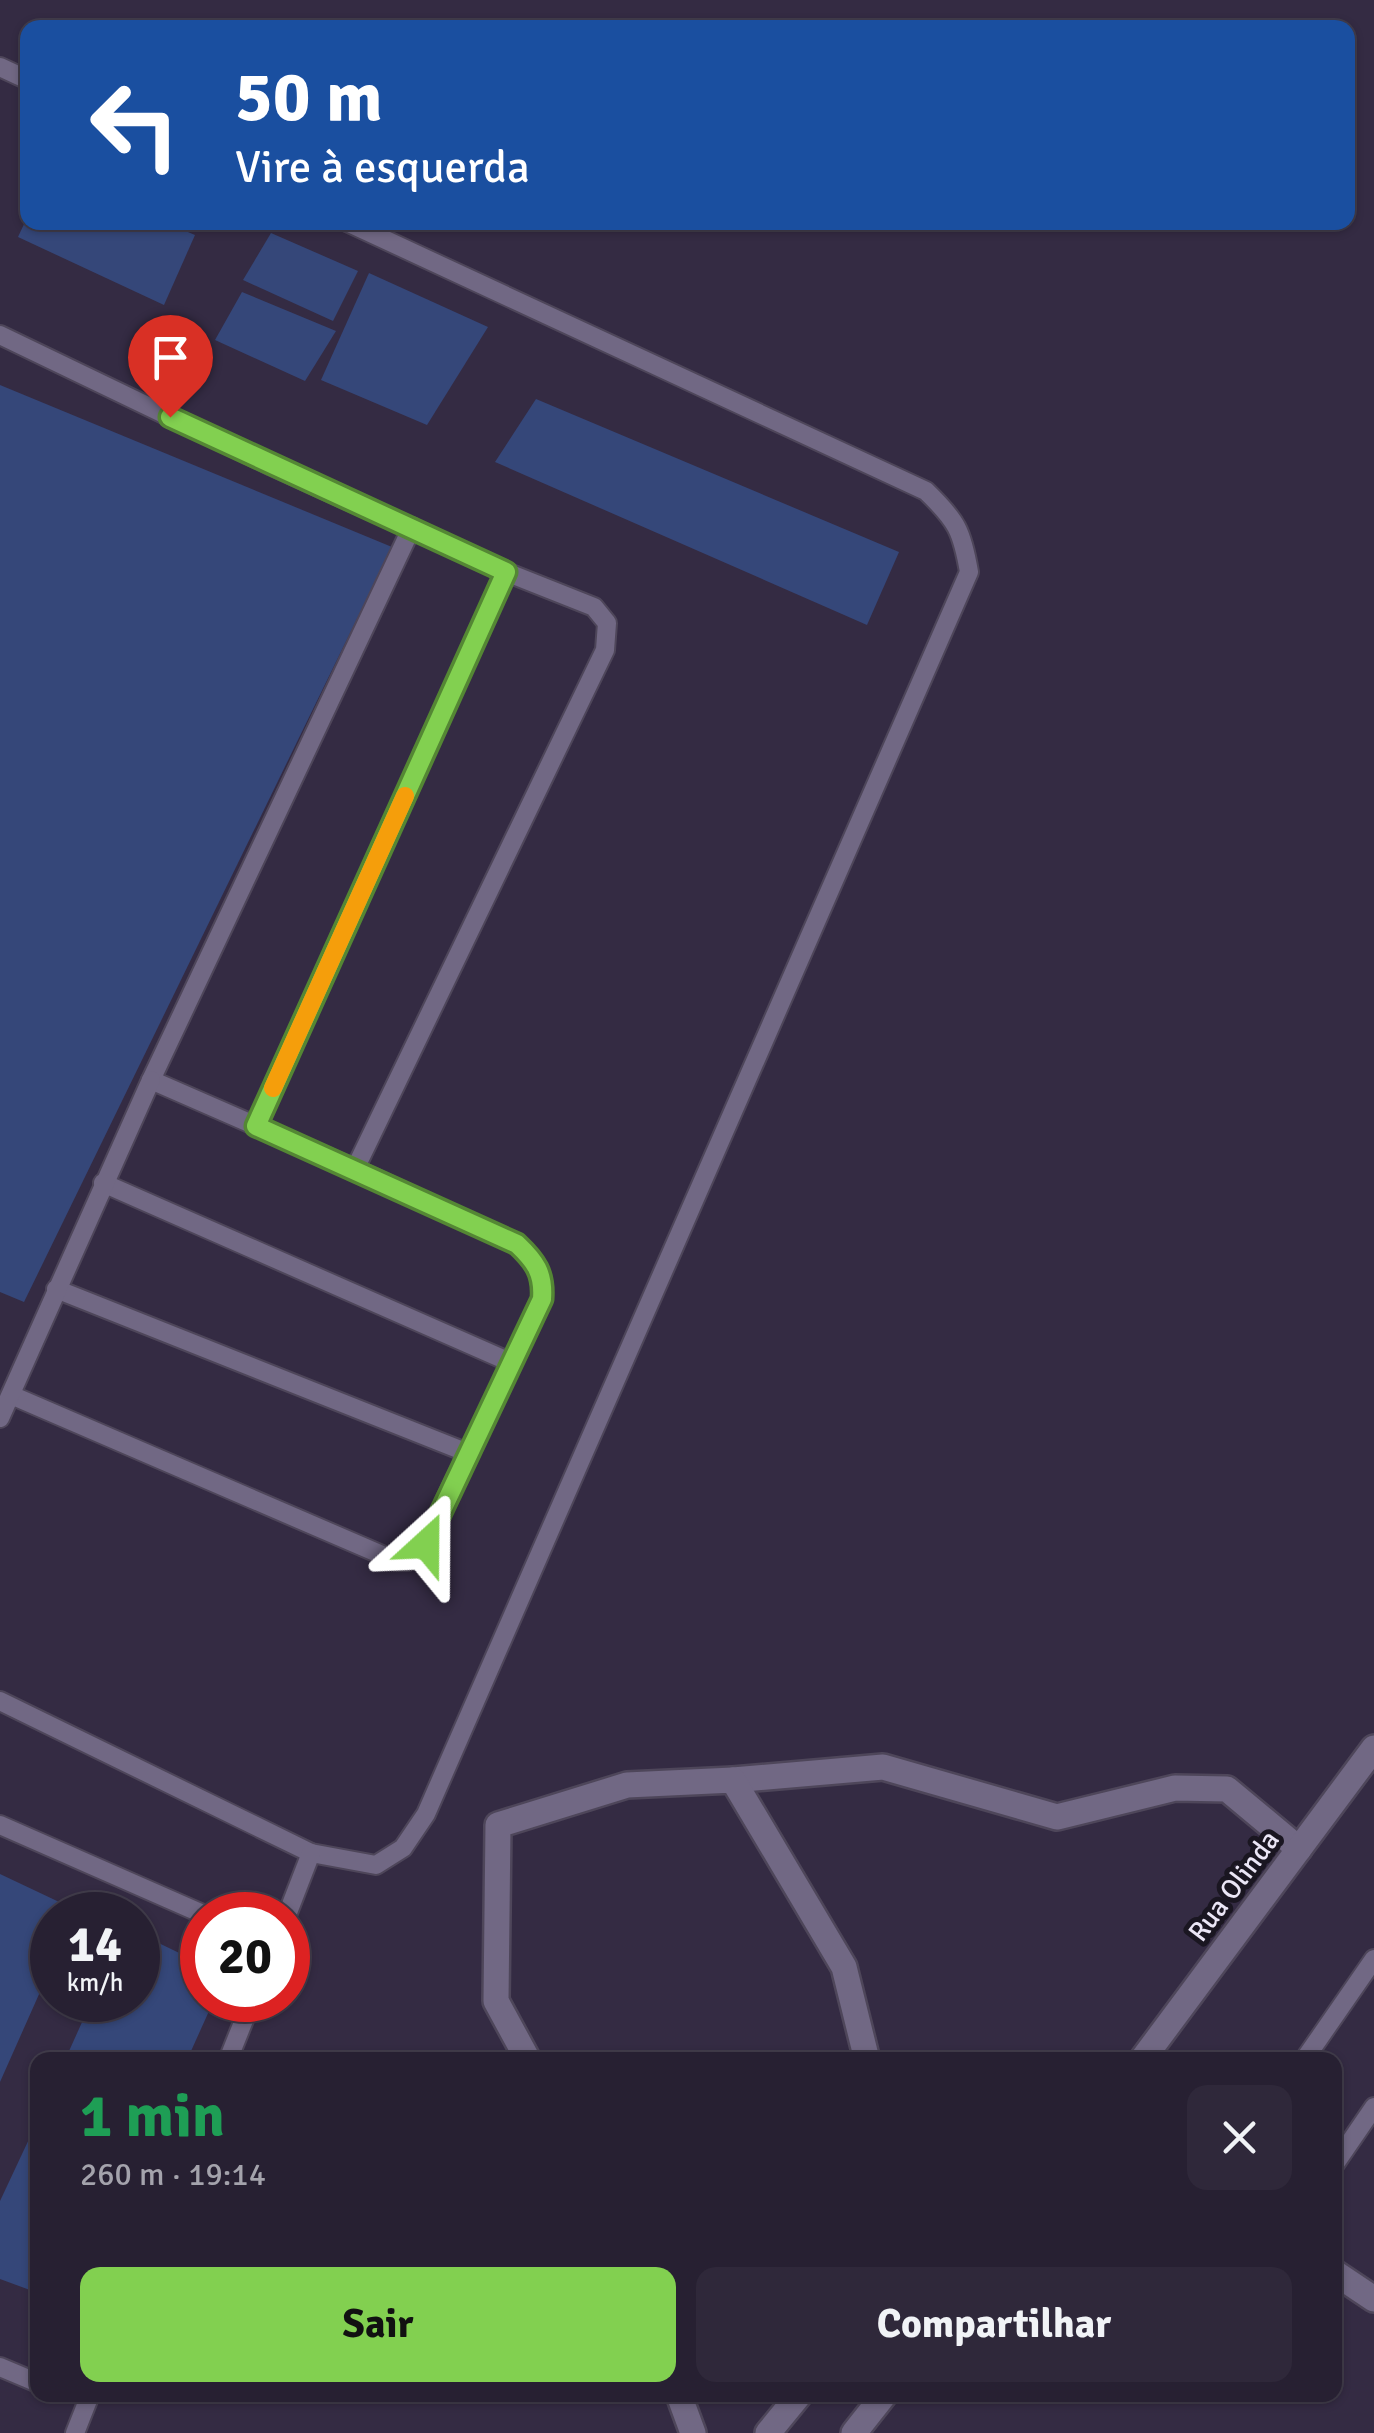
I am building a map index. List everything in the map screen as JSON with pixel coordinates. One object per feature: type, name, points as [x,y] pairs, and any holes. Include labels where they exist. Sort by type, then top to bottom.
[{"type":"street","name":"Rua Olinda","points":[[1148,2052],[1374,1748]]},
{"type":"street","points":[[524,2052],[496,2001],[498,1826],[627,1786],[883,1768],[1057,1817],[1175,1788],[1228,1789],[1298,1850]]},
{"type":"street","points":[[733,1780],[844,1967],[866,2052]]},
{"type":"street","points":[[1342,2278],[1374,2299]]},
{"type":"street","points":[[682,2402],[693,2433]]},
{"type":"street","points":[[768,2433],[793,2402]]},
{"type":"street","points":[[854,2433],[878,2402]]},
{"type":"lane","points":[[0,1701],[312,1853],[376,1865],[404,1848],[426,1814],[970,572],[964,541],[952,516],[926,492],[363,230]]},
{"type":"lane","points":[[0,335],[272,466],[506,572],[594,606],[607,623],[606,650],[354,1168]]},
{"type":"lane","points":[[0,1418],[151,1080],[412,527]]},
{"type":"lane","points":[[256,1126],[506,572]]},
{"type":"lane","points":[[11,1395],[396,1561],[408,1561],[426,1544],[542,1299],[544,1280],[535,1260],[517,1244],[151,1080]]},
{"type":"lane","points":[[103,1184],[512,1363]]},
{"type":"lane","points":[[56,1289],[468,1452]]},
{"type":"lane","points":[[0,1825],[180,1904]]},
{"type":"lane","points":[[296,1892],[312,1853]]},
{"type":"lane","points":[[1310,2052],[1374,1959]]},
{"type":"lane","points":[[231,2052],[243,2022]]},
{"type":"lane","points":[[1342,2154],[1374,2107]]},
{"type":"lane","points":[[0,2366],[30,2379]]},
{"type":"lane","points":[[74,2433],[87,2402]]},
{"type":"building","points":[[21,230],[183,230],[195,235],[164,305],[18,237]]},
{"type":"building","points":[[271,233],[358,271],[333,321],[243,280]]},
{"type":"building","points":[[369,273],[488,327],[427,425],[321,380]]},
{"type":"building","points":[[242,292],[336,331],[305,381],[215,340]]},
{"type":"building","points":[[0,385],[392,547],[24,1302],[0,1292]]},
{"type":"building","points":[[536,399],[899,552],[867,625],[495,462]]},
{"type":"building","points":[[0,1874],[38,1892],[30,1892],[30,2014],[0,2082]]},
{"type":"building","points":[[160,1944],[180,1953],[180,2022],[204,2022],[191,2052],[69,2052],[82,2022],[160,2022]]},
{"type":"building","points":[[30,2137],[30,2290],[0,2279],[0,2201]]},
{"type":"slow traffic","points":[[273,1088],[405,796]]},
{"type":"route","points":[[170,417],[506,572],[256,1126],[517,1244],[535,1260],[544,1280],[542,1299],[426,1544]]}]
